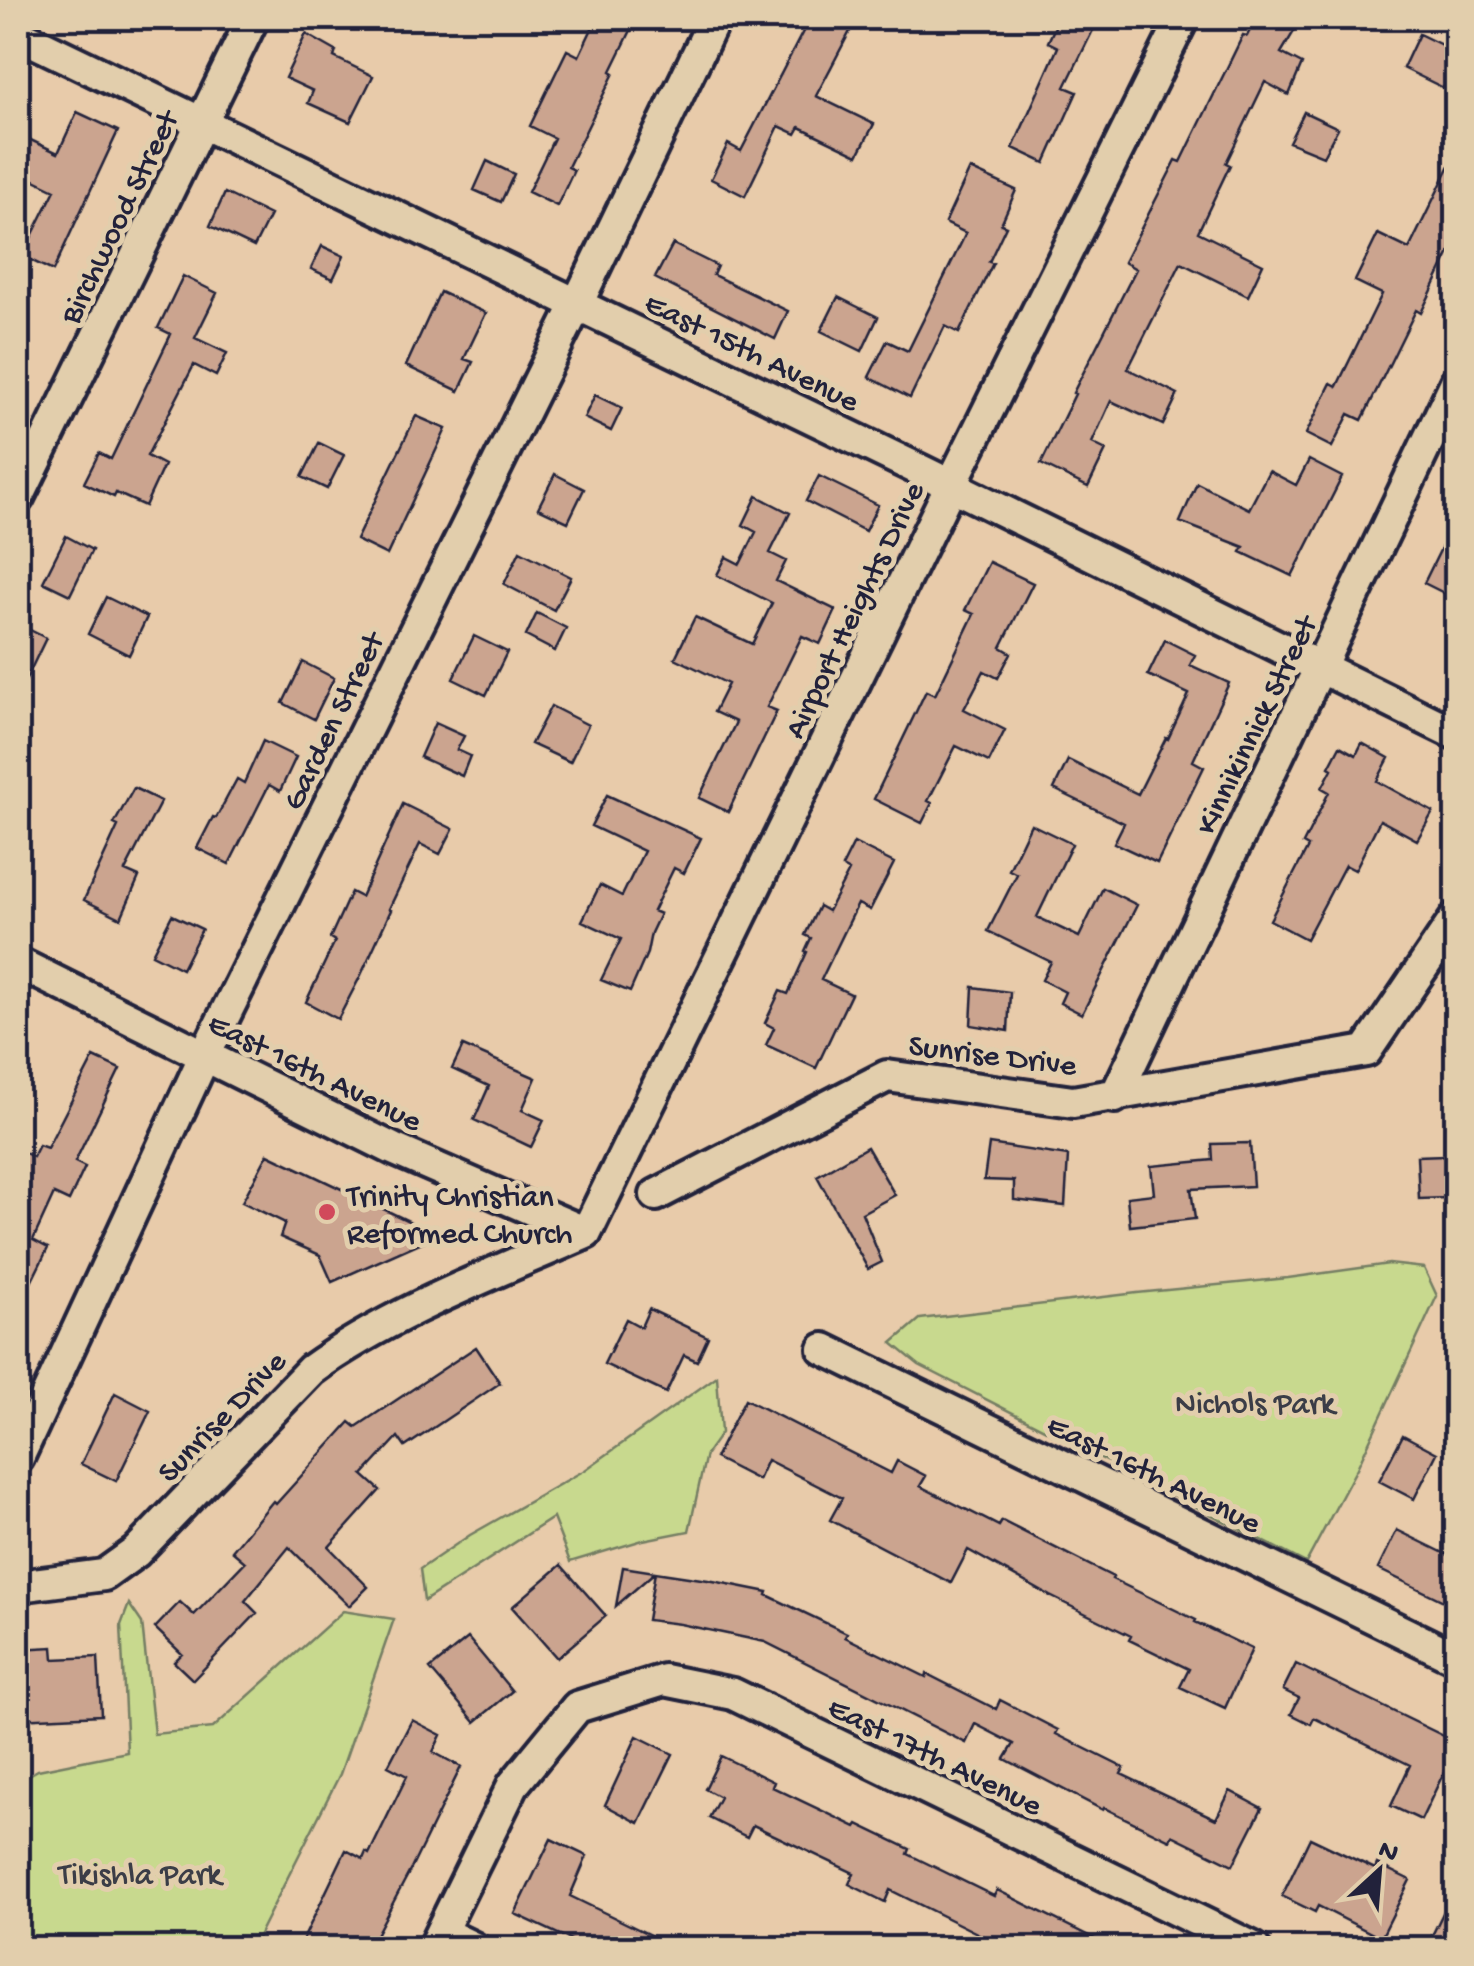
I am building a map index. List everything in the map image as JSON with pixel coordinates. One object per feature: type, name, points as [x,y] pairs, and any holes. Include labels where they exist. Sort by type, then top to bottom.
[{"type":"street","name":"Birchwood Street","points":[[18,498],[253,18]]},
{"type":"street","name":"Garden Street","points":[[18,1458],[205,1055],[715,18]]},
{"type":"street","name":"Airport Heights Drive","points":[[586,1233],[1183,18]]},
{"type":"street","name":"East 15th Avenue","points":[[18,34],[1456,734]]},
{"type":"street","name":"Kinnikinnick Street","points":[[1115,1097],[1456,382]]},
{"type":"street","name":"Sunrise Drive","points":[[656,1195],[887,1076],[1073,1102],[1366,1051],[1456,918]]},
{"type":"street","name":"East 16th Avenue","points":[[18,964],[393,1149],[586,1233]]},
{"type":"street","name":"Sunrise Drive","points":[[18,1586],[104,1575],[136,1552],[311,1370],[340,1349],[586,1233]]},
{"type":"street","name":"East 16th Avenue","points":[[824,1349],[1456,1658]]},
{"type":"street","name":"East 17th Avenue","points":[[437,1940],[514,1784],[577,1707],[664,1680],[733,1694],[1254,1948]]},
{"type":"street","points":[[437,1940],[474,1948]]},
{"type":"green space","name":"Nichols Park","points":[[1389,1264],[1424,1268],[1437,1296],[1357,1468],[1306,1563],[919,1365],[892,1343],[920,1319]]},
{"type":"green space","points":[[717,1376],[721,1433],[706,1454],[689,1531],[570,1562],[553,1518],[424,1601],[420,1569],[470,1535],[585,1470]]},
{"type":"green space","name":"Tikishla Park","points":[[129,1604],[142,1623],[154,1734],[213,1728],[343,1611],[394,1619],[340,1774],[252,1948],[18,1948],[18,1781],[38,1770],[127,1752],[121,1625]]},
{"type":"building","points":[[597,18],[637,18],[568,167],[574,170],[557,206],[528,192],[554,138],[530,126],[567,50],[579,56]]},
{"type":"building","points":[[810,18],[857,18],[816,96],[874,124],[858,155],[800,127],[796,134],[779,126],[745,196],[711,179],[728,144],[741,151]]},
{"type":"building","points":[[1059,18],[1099,18],[1065,87],[1077,92],[1045,163],[1013,148],[1058,47],[1048,42]]},
{"type":"building","points":[[1256,18],[1302,18],[1281,53],[1302,64],[1289,95],[1265,82],[1198,232],[1263,264],[1248,296],[1181,263],[1128,369],[1178,394],[1163,425],[1111,401],[1092,443],[1106,450],[1088,487],[1041,464],[1136,269],[1124,262],[1176,160],[1181,162],[1243,35],[1247,36]]},
{"type":"building","points":[[306,34],[336,51],[334,57],[373,76],[350,122],[308,103],[313,91],[285,78]]},
{"type":"building","points":[[1419,34],[1456,52],[1456,94],[1403,68]]},
{"type":"building","points":[[77,112],[118,131],[53,271],[22,256],[55,190],[18,172],[18,134],[58,153]]},
{"type":"building","points":[[1304,112],[1338,128],[1323,156],[1289,142]]},
{"type":"building","points":[[1456,153],[1456,240],[1421,313],[1416,310],[1362,420],[1349,414],[1332,447],[1306,434],[1331,383],[1337,386],[1382,294],[1355,281],[1378,234],[1409,249]]},
{"type":"building","points":[[487,161],[514,174],[501,202],[474,190]]},
{"type":"building","points":[[970,169],[1016,190],[1001,224],[1006,226],[989,262],[993,263],[959,333],[945,326],[910,398],[869,377],[887,341],[908,351],[966,233],[945,223]]},
{"type":"building","points":[[225,193],[270,215],[254,247],[210,226]]},
{"type":"building","points":[[673,244],[717,266],[713,275],[788,311],[775,339],[655,278]]},
{"type":"building","points":[[322,246],[344,256],[333,279],[311,269]]},
{"type":"building","points":[[183,276],[217,293],[195,338],[227,353],[216,376],[194,365],[147,456],[164,465],[145,506],[84,483],[99,453],[111,459],[171,334],[158,328]]},
{"type":"building","points":[[440,292],[486,313],[464,359],[473,362],[459,391],[406,366]]},
{"type":"building","points":[[838,297],[878,317],[862,351],[821,331]]},
{"type":"building","points":[[595,395],[622,408],[611,431],[584,418]]},
{"type":"building","points":[[416,416],[446,429],[387,555],[356,540]]},
{"type":"building","points":[[319,443],[344,455],[327,489],[302,477]]},
{"type":"building","points":[[1309,460],[1342,477],[1292,576],[1241,552],[1244,547],[1180,522],[1197,483],[1249,509],[1269,471],[1296,485]]},
{"type":"building","points":[[555,474],[584,489],[568,522],[538,508]]},
{"type":"building","points":[[819,476],[878,505],[865,531],[806,501]]},
{"type":"building","points":[[757,496],[790,513],[770,553],[786,561],[776,581],[836,610],[820,644],[802,636],[767,707],[777,711],[728,812],[699,798],[736,722],[714,712],[728,684],[675,658],[695,617],[752,644],[772,603],[717,575],[726,557],[740,564],[756,532],[743,525]]},
{"type":"building","points":[[1456,518],[1456,599],[1424,583]]},
{"type":"building","points":[[66,536],[92,550],[70,595],[43,582]]},
{"type":"building","points":[[520,551],[571,577],[554,610],[504,584]]},
{"type":"building","points":[[989,562],[1033,583],[1001,647],[1011,653],[998,678],[984,671],[964,709],[1005,730],[989,762],[956,746],[928,801],[932,803],[922,823],[874,799],[926,691],[935,695],[974,614],[965,610]]},
{"type":"building","points":[[106,597],[147,617],[129,655],[88,634]]},
{"type":"building","points":[[537,613],[566,628],[555,651],[526,636]]},
{"type":"building","points":[[18,624],[46,638],[18,696]]},
{"type":"building","points":[[474,636],[507,652],[486,695],[453,679]]},
{"type":"building","points":[[1165,640],[1195,655],[1190,665],[1229,683],[1193,761],[1204,767],[1157,863],[1114,843],[1124,823],[1054,789],[1068,760],[1138,794],[1189,694],[1148,675]]},
{"type":"building","points":[[303,662],[334,678],[314,719],[283,703]]},
{"type":"building","points":[[551,706],[588,725],[570,762],[531,744]]},
{"type":"building","points":[[435,723],[464,736],[457,750],[470,756],[462,776],[420,757]]},
{"type":"building","points":[[263,741],[296,757],[280,791],[269,785],[229,864],[197,848],[237,779],[244,783]]},
{"type":"building","points":[[1362,743],[1389,758],[1377,781],[1433,812],[1417,840],[1380,820],[1355,870],[1345,865],[1306,939],[1270,920],[1308,847],[1303,844],[1329,792],[1322,788],[1332,769],[1329,767],[1340,746],[1356,755]]},
{"type":"building","points":[[134,788],[161,801],[125,871],[139,877],[121,918],[84,900],[118,826],[114,824]]},
{"type":"building","points":[[607,795],[701,838],[684,873],[674,868],[653,911],[660,914],[630,992],[601,980],[621,939],[582,921],[600,885],[622,896],[644,851],[591,826]]},
{"type":"building","points":[[403,804],[453,829],[440,854],[420,844],[338,1019],[306,1002],[335,941],[330,938],[351,892],[361,897]]},
{"type":"building","points":[[1031,824],[1072,844],[1037,917],[1079,937],[1103,888],[1137,905],[1082,1014],[1060,1003],[1065,992],[1042,980],[1051,962],[988,931],[1017,874],[1009,870]]},
{"type":"building","points":[[854,843],[894,863],[870,910],[858,904],[821,980],[851,994],[816,1068],[766,1045],[774,1028],[765,1023],[780,991],[788,994],[807,952],[811,938],[805,935],[819,906],[828,911],[849,871],[842,867]]},
{"type":"building","points":[[172,915],[202,929],[182,969],[152,954]]},
{"type":"building","points":[[973,987],[1010,992],[1008,1031],[971,1025]]},
{"type":"building","points":[[463,1046],[536,1078],[522,1110],[544,1120],[531,1147],[474,1120],[489,1086],[452,1069]]},
{"type":"building","points":[[94,1057],[120,1069],[75,1162],[85,1167],[69,1201],[54,1194],[33,1240],[48,1248],[18,1309],[18,1149],[33,1157],[39,1145],[47,1148]]},
{"type":"building","points":[[1250,1143],[1253,1186],[1191,1189],[1195,1219],[1130,1226],[1127,1197],[1154,1194],[1151,1166],[1213,1160],[1212,1144]]},
{"type":"building","points":[[989,1144],[1068,1156],[1065,1206],[1014,1200],[1014,1181],[984,1180]]},
{"type":"building","points":[[867,1147],[895,1195],[862,1213],[882,1262],[868,1269],[817,1176]]},
{"type":"building","name":"Trinity Christian Reformed Church","points":[[268,1154],[438,1235],[332,1282],[320,1255],[280,1237],[285,1223],[242,1202]]},
{"type":"building","points":[[1444,1155],[1446,1198],[1419,1199],[1417,1156]]},
{"type":"building","points":[[649,1309],[708,1337],[697,1361],[684,1355],[666,1393],[604,1364],[626,1319],[641,1327]]},
{"type":"building","points":[[476,1347],[500,1383],[405,1447],[398,1437],[363,1475],[380,1490],[329,1547],[368,1587],[349,1606],[289,1547],[245,1601],[257,1613],[193,1680],[174,1662],[182,1654],[155,1628],[180,1602],[194,1615],[245,1562],[232,1551],[273,1501],[276,1504],[350,1422],[356,1427]]},
{"type":"building","points":[[115,1393],[150,1411],[116,1481],[81,1464]]},
{"type":"building","points":[[745,1399],[891,1473],[897,1461],[926,1476],[920,1486],[999,1526],[1002,1521],[1252,1649],[1225,1708],[1180,1687],[1189,1669],[968,1550],[951,1583],[830,1520],[842,1498],[767,1460],[758,1480],[715,1458]]},
{"type":"building","points":[[1403,1435],[1437,1453],[1414,1499],[1379,1481]]},
{"type":"building","points":[[1397,1530],[1456,1559],[1456,1607],[1378,1569]]},
{"type":"building","points":[[561,1565],[606,1616],[557,1658],[512,1607]]},
{"type":"building","points":[[623,1567],[655,1572],[616,1606]]},
{"type":"building","points":[[655,1572],[768,1592],[767,1595],[847,1633],[845,1637],[926,1677],[927,1674],[996,1709],[1000,1700],[1124,1768],[1121,1774],[1216,1819],[1230,1791],[1262,1808],[1233,1865],[1172,1835],[1170,1840],[1103,1810],[1005,1759],[1014,1744],[975,1724],[966,1743],[765,1642],[647,1620]]},
{"type":"building","points":[[468,1638],[512,1691],[475,1722],[430,1669]]},
{"type":"building","points":[[53,1647],[54,1659],[98,1657],[101,1715],[18,1719],[18,1649]]},
{"type":"building","points":[[1296,1664],[1456,1742],[1421,1820],[1391,1806],[1410,1765],[1314,1718],[1311,1724],[1291,1714],[1299,1698],[1283,1690]]},
{"type":"building","points":[[412,1720],[441,1735],[433,1752],[461,1767],[412,1867],[369,1948],[299,1948],[346,1850],[363,1859],[366,1852],[369,1854],[407,1776],[388,1766]]},
{"type":"building","points":[[637,1736],[673,1754],[639,1823],[605,1805]]},
{"type":"building","points":[[721,1756],[774,1782],[772,1787],[910,1849],[908,1854],[994,1896],[997,1890],[1113,1948],[988,1948],[991,1940],[890,1890],[885,1902],[849,1884],[854,1873],[753,1825],[747,1837],[709,1818],[720,1797],[705,1789]]},
{"type":"building","points":[[1310,1838],[1375,1869],[1377,1864],[1410,1880],[1381,1938],[1318,1906],[1315,1912],[1282,1896]]},
{"type":"building","points":[[551,1839],[587,1856],[570,1896],[677,1948],[588,1948],[515,1914]]},
{"type":"building","points":[[1456,1886],[1456,1948],[1426,1948]]},
{"type":"place","name":"Trinity Christian Reformed Church","points":[[327,1212]]}]
